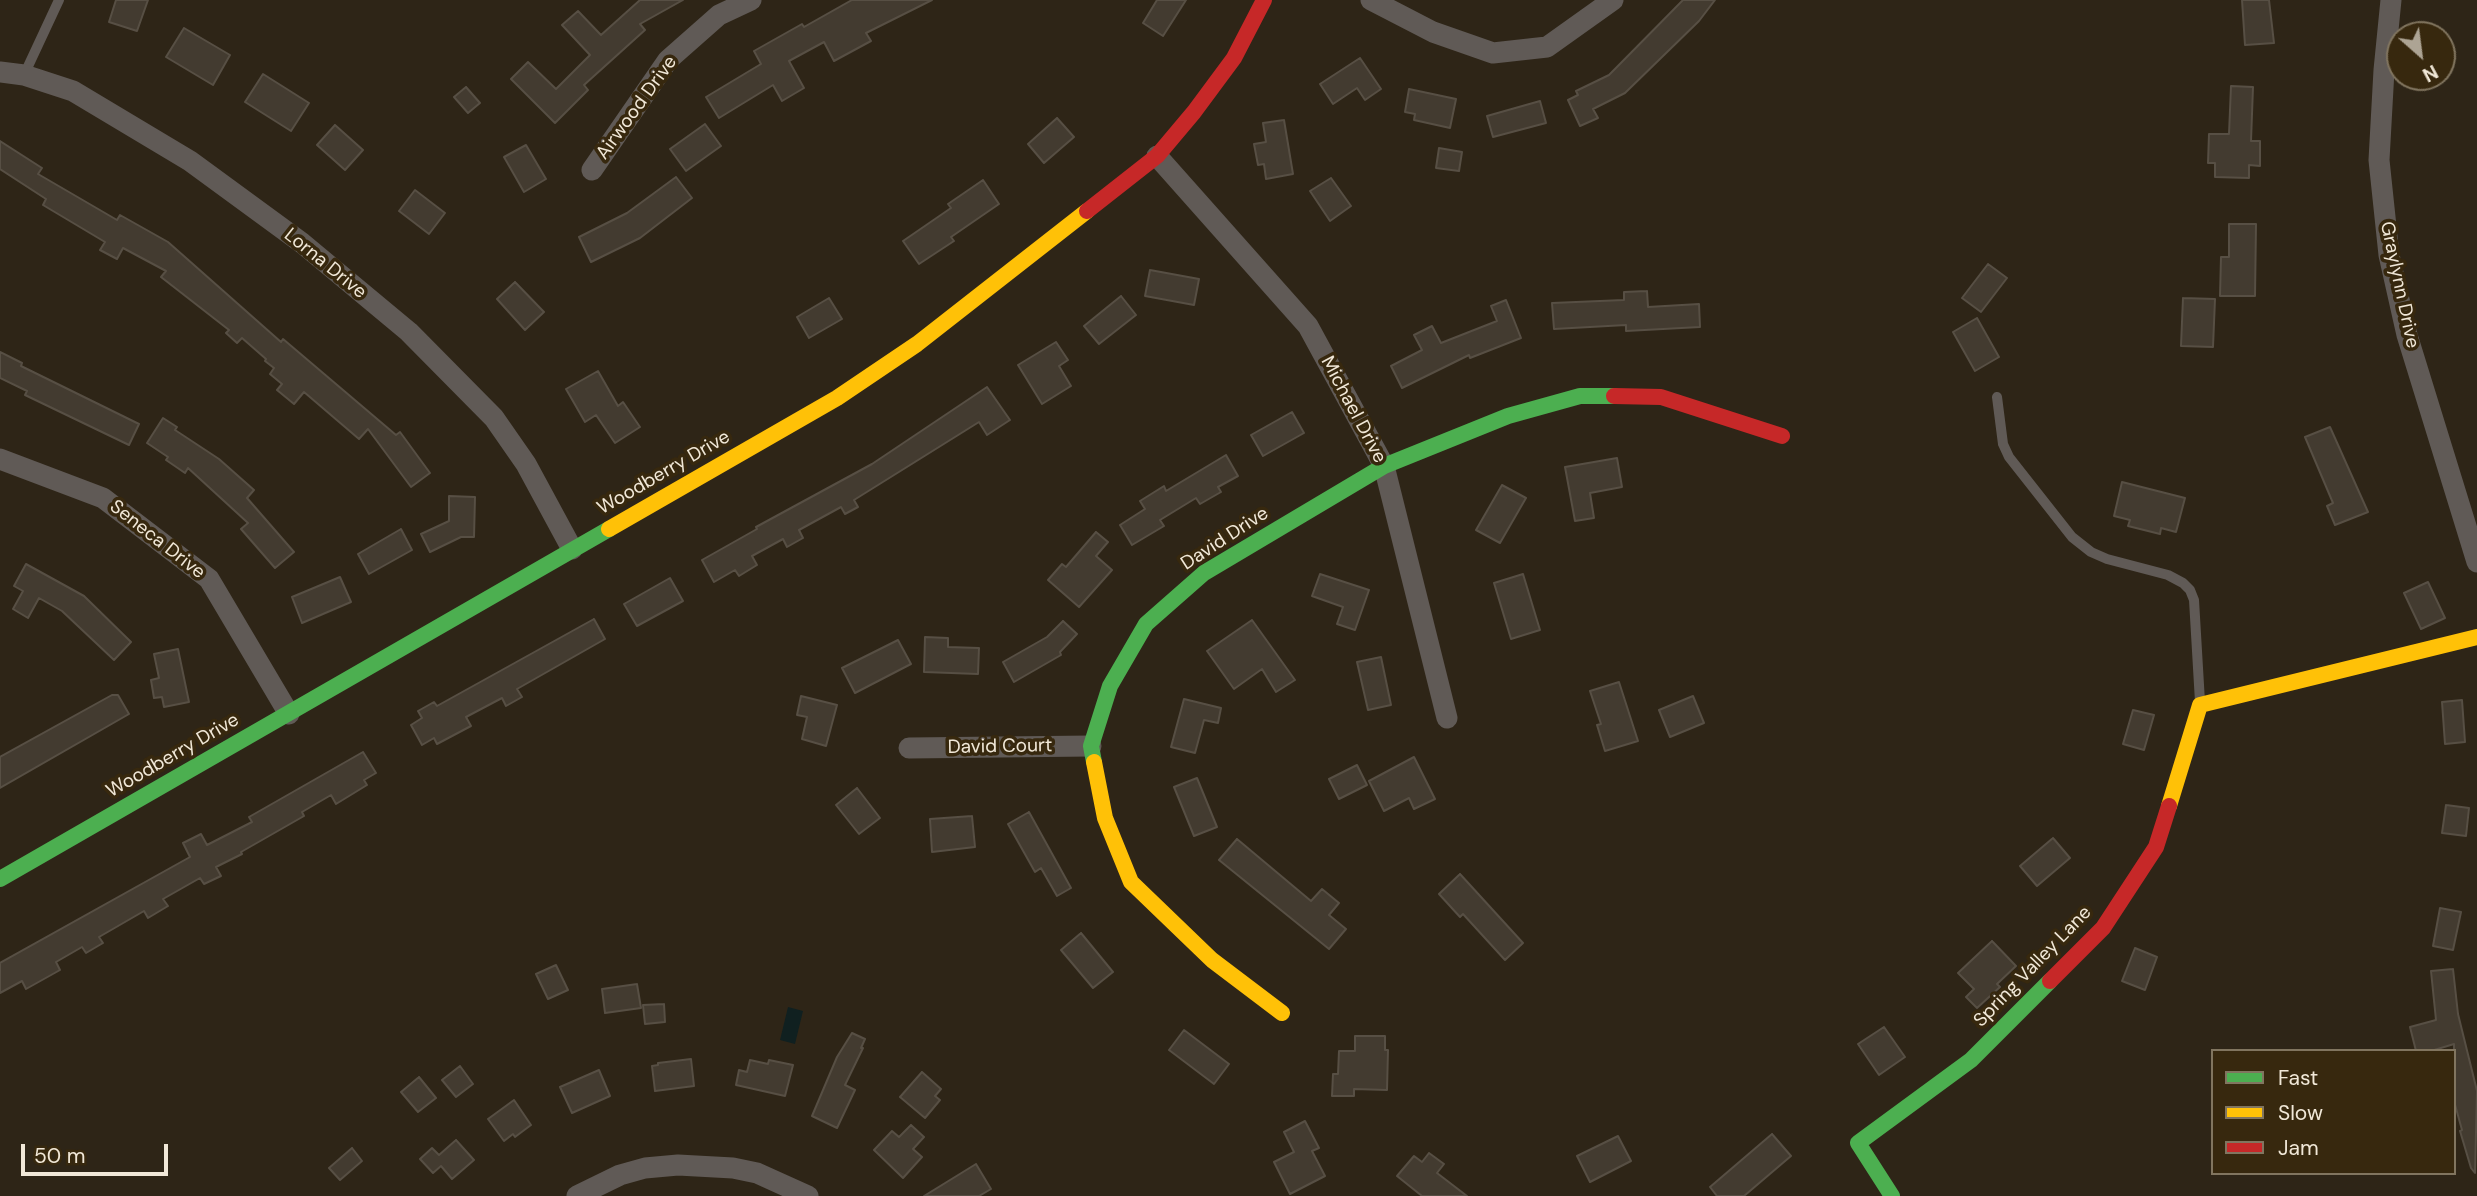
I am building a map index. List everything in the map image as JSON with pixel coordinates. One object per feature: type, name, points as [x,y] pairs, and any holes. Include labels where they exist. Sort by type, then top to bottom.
[{"type":"street","name":"Airwood Drive","points":[[592,170],[668,60],[719,15],[751,0]]},
{"type":"street","name":"Woodberry Drive","points":[[0,879],[836,398],[918,344],[1157,156],[1234,58],[1264,0]]},
{"type":"street","points":[[1371,0],[1433,32],[1493,54],[1547,47],[1614,0]]},
{"type":"street","name":"Graylynn Drive","points":[[2391,0],[2379,160],[2389,255],[2407,335],[2477,562]]},
{"type":"street","name":"Lorna Drive","points":[[0,72],[24,75],[73,91],[190,161],[302,243],[409,332],[494,418],[526,464],[572,549]]},
{"type":"street","name":"Michael Drive","points":[[1157,156],[1308,326],[1384,466],[1447,718]]},
{"type":"street","name":"David Drive","points":[[1282,1013],[1212,960],[1131,882],[1105,818],[1091,746],[1110,686],[1146,624],[1204,573],[1384,466],[1508,415],[1580,397],[1661,397],[1782,436]]},
{"type":"street","name":"Seneca Drive","points":[[0,459],[103,498],[209,579],[289,714]]},
{"type":"street","points":[[2200,705],[2477,637]]},
{"type":"street","name":"Spring Valley Lane","points":[[1892,1196],[1858,1143],[1971,1060],[2103,928],[2156,847],[2200,705]]},
{"type":"street","name":"David Court","points":[[909,748],[1091,746]]},
{"type":"street","points":[[577,1196],[620,1175],[645,1168],[678,1165],[733,1168],[757,1173],[808,1196]]},
{"type":"lane","points":[[24,75],[59,0]]},
{"type":"lane","points":[[1997,397],[2003,444],[2008,457],[2072,537],[2091,552],[2107,559],[2168,575],[2190,590],[2194,600],[2200,705]]},
{"type":"shaded area","points":[[788,1007],[803,1011],[795,1044],[780,1040]]},
{"type":"building","points":[[116,0],[148,0],[137,31],[109,22]]},
{"type":"building","points":[[640,0],[683,0],[640,24],[645,30],[584,85],[588,90],[555,123],[511,79],[528,62],[556,89],[590,55],[562,25],[578,11],[601,35]]},
{"type":"building","points":[[852,0],[932,0],[866,33],[871,41],[834,61],[824,42],[789,61],[804,88],[782,101],[773,85],[719,118],[706,97],[761,64],[754,51]]},
{"type":"building","points":[[1157,0],[1186,0],[1163,36],[1143,23]]},
{"type":"building","points":[[1683,0],[1715,0],[1699,21],[1625,93],[1593,109],[1598,118],[1580,126],[1568,100],[1578,95],[1576,91],[1609,75]]},
{"type":"building","points":[[2242,0],[2269,0],[2274,43],[2245,45]]},
{"type":"building","points":[[184,28],[230,55],[213,85],[166,57]]},
{"type":"building","points":[[1360,58],[1381,89],[1365,100],[1357,88],[1333,104],[1320,84]]},
{"type":"building","points":[[263,74],[309,103],[291,131],[245,102]]},
{"type":"building","points":[[2231,86],[2253,87],[2251,141],[2260,141],[2260,166],[2249,165],[2249,178],[2215,177],[2215,163],[2208,163],[2209,134],[2229,134]]},
{"type":"building","points":[[466,87],[480,103],[468,113],[454,97]]},
{"type":"building","points":[[1409,89],[1456,99],[1450,128],[1414,120],[1415,114],[1405,112]]},
{"type":"building","points":[[1540,101],[1546,123],[1493,137],[1487,116]]},
{"type":"building","points":[[1057,118],[1074,137],[1044,163],[1028,144]]},
{"type":"building","points":[[1284,120],[1293,174],[1266,179],[1264,164],[1258,165],[1254,144],[1266,142],[1263,123]]},
{"type":"building","points":[[705,124],[721,146],[686,171],[670,149]]},
{"type":"building","points":[[335,125],[363,150],[345,170],[317,145]]},
{"type":"building","points":[[0,141],[42,168],[38,174],[117,220],[120,215],[168,242],[281,342],[283,339],[396,435],[400,432],[430,473],[411,487],[368,429],[359,439],[304,392],[294,404],[277,390],[282,384],[270,374],[274,368],[266,359],[242,338],[237,343],[226,333],[229,330],[161,277],[166,271],[123,248],[117,259],[100,250],[105,242],[43,205],[46,199],[0,169]]},
{"type":"building","points":[[526,145],[546,179],[524,192],[504,157]]},
{"type":"building","points":[[1439,148],[1462,152],[1459,171],[1436,168]]},
{"type":"building","points":[[676,177],[692,198],[640,238],[591,262],[579,237],[627,213]]},
{"type":"building","points":[[1331,178],[1351,206],[1330,221],[1310,191]]},
{"type":"building","points":[[983,180],[999,204],[951,237],[954,241],[919,264],[903,241],[951,208],[948,204]]},
{"type":"building","points":[[415,190],[445,213],[429,234],[399,211]]},
{"type":"building","points":[[2229,224],[2256,224],[2255,296],[2220,296],[2221,257],[2229,257]]},
{"type":"building","points":[[1988,264],[2007,278],[1981,312],[1962,298]]},
{"type":"building","points":[[1150,270],[1199,279],[1194,305],[1145,296]]},
{"type":"building","points":[[515,282],[544,312],[525,330],[497,299]]},
{"type":"building","points":[[1647,291],[1648,307],[1699,304],[1700,327],[1626,331],[1626,325],[1554,329],[1552,303],[1624,300],[1624,292]]},
{"type":"building","points":[[1121,296],[1136,315],[1099,344],[1084,326]]},
{"type":"building","points":[[829,298],[842,319],[809,338],[797,317]]},
{"type":"building","points":[[2183,298],[2215,299],[2213,347],[2181,346]]},
{"type":"building","points":[[1506,300],[1521,338],[1470,358],[1469,355],[1402,388],[1391,366],[1422,350],[1414,335],[1432,326],[1441,343],[1497,321],[1491,306]]},
{"type":"building","points":[[1977,318],[1999,357],[1975,371],[1953,332]]},
{"type":"building","points":[[1056,342],[1068,360],[1059,366],[1071,386],[1042,404],[1018,365]]},
{"type":"building","points":[[0,352],[22,363],[21,366],[139,424],[129,445],[25,395],[27,391],[0,378]]},
{"type":"building","points":[[598,371],[618,406],[623,402],[640,427],[615,443],[596,415],[585,422],[566,389]]},
{"type":"building","points":[[987,387],[1010,420],[987,435],[979,422],[854,500],[858,507],[845,514],[841,507],[799,530],[803,538],[787,547],[783,539],[752,556],[757,565],[739,576],[735,570],[714,582],[702,560],[757,529],[756,527],[872,464]]},
{"type":"building","points":[[1292,412],[1304,433],[1263,456],[1251,435]]},
{"type":"building","points":[[163,418],[177,427],[175,430],[219,459],[254,490],[247,498],[294,552],[275,568],[241,529],[248,523],[188,468],[185,473],[147,443]]},
{"type":"building","points":[[2330,427],[2368,512],[2335,525],[2327,506],[2333,503],[2305,437]]},
{"type":"building","points":[[1226,455],[1238,476],[1218,487],[1221,492],[1200,504],[1196,498],[1160,520],[1164,526],[1132,545],[1120,525],[1145,509],[1140,501],[1164,486],[1166,491]]},
{"type":"building","points":[[1617,458],[1622,487],[1590,493],[1594,518],[1575,521],[1565,467]]},
{"type":"building","points":[[2122,482],[2185,498],[2176,532],[2161,528],[2160,534],[2128,526],[2130,520],[2114,516]]},
{"type":"building","points":[[1502,485],[1526,498],[1500,543],[1476,530]]},
{"type":"building","points":[[449,496],[475,497],[474,537],[461,537],[430,552],[421,534],[449,521]]},
{"type":"building","points":[[401,529],[412,550],[369,574],[358,554]]},
{"type":"building","points":[[1096,532],[1108,542],[1096,556],[1112,570],[1079,607],[1048,580],[1062,564],[1066,567]]},
{"type":"building","points":[[26,564],[84,596],[131,642],[114,660],[62,611],[39,598],[28,618],[13,609],[23,591],[14,586]]},
{"type":"building","points":[[1320,574],[1369,590],[1355,630],[1337,624],[1343,607],[1312,596]]},
{"type":"building","points":[[1523,574],[1540,630],[1511,639],[1494,583]]},
{"type":"building","points":[[340,577],[351,602],[302,623],[292,597]]},
{"type":"building","points":[[670,578],[683,601],[637,626],[624,604]]},
{"type":"building","points":[[2428,582],[2445,618],[2421,629],[2404,593]]},
{"type":"building","points":[[594,619],[605,639],[517,689],[522,697],[506,706],[502,698],[466,717],[471,726],[437,744],[434,738],[422,745],[411,725],[422,718],[418,711],[434,702],[437,706]]},
{"type":"building","points":[[1252,620],[1295,680],[1276,692],[1262,669],[1234,689],[1207,651]]},
{"type":"building","points":[[1063,621],[1077,634],[1060,652],[1061,655],[1014,682],[1003,662],[1047,637]]},
{"type":"building","points":[[925,637],[948,638],[948,647],[979,648],[978,674],[924,672]]},
{"type":"building","points":[[898,640],[911,664],[855,693],[842,668]]},
{"type":"building","points":[[178,649],[189,702],[164,707],[162,697],[154,698],[151,680],[159,678],[154,654]]},
{"type":"building","points":[[1381,657],[1391,705],[1368,710],[1357,662]]},
{"type":"building","points":[[1619,682],[1638,741],[1605,751],[1597,725],[1601,724],[1590,691]]},
{"type":"building","points":[[112,695],[118,695],[129,714],[0,788],[0,757]]},
{"type":"building","points":[[801,696],[837,705],[826,746],[802,739],[807,717],[797,715]]},
{"type":"building","points":[[1693,696],[1704,723],[1670,737],[1659,710]]},
{"type":"building","points":[[1184,699],[1221,708],[1218,723],[1204,720],[1195,753],[1171,747]]},
{"type":"building","points":[[2462,700],[2465,742],[2445,744],[2442,702]]},
{"type":"building","points":[[2133,710],[2154,715],[2144,750],[2123,744]]},
{"type":"building","points":[[363,752],[376,773],[364,780],[367,785],[336,804],[331,795],[302,812],[304,816],[216,867],[221,876],[204,884],[200,878],[163,899],[168,906],[148,918],[144,911],[99,937],[103,943],[86,953],[82,947],[56,962],[60,970],[26,989],[22,981],[0,993],[0,963],[190,857],[183,843],[201,834],[207,845],[252,822],[249,817]]},
{"type":"building","points":[[1414,757],[1435,799],[1414,809],[1409,798],[1384,811],[1369,781]]},
{"type":"building","points":[[1357,765],[1367,785],[1339,799],[1329,779]]},
{"type":"building","points":[[1197,778],[1217,827],[1194,836],[1174,787]]},
{"type":"building","points":[[857,788],[880,818],[859,834],[836,805]]},
{"type":"building","points":[[2446,805],[2469,808],[2466,836],[2442,833]]},
{"type":"building","points":[[1029,812],[1071,888],[1057,896],[1041,868],[1035,872],[1008,824]]},
{"type":"building","points":[[972,816],[975,847],[932,852],[930,819]]},
{"type":"building","points":[[2053,838],[2070,858],[2037,886],[2020,866]]},
{"type":"building","points":[[1237,839],[1311,901],[1322,889],[1339,903],[1329,915],[1346,929],[1329,949],[1219,860]]},
{"type":"building","points":[[1460,874],[1523,943],[1505,960],[1463,914],[1460,917],[1439,894]]},
{"type":"building","points":[[2440,908],[2461,912],[2453,950],[2433,946]]},
{"type":"building","points":[[1081,933],[1113,972],[1093,988],[1061,950]]},
{"type":"building","points":[[1992,941],[2016,966],[1997,984],[2000,987],[1977,1008],[1966,997],[1974,989],[1958,973]]},
{"type":"building","points":[[2135,948],[2157,957],[2145,990],[2122,981]]},
{"type":"building","points":[[556,965],[568,990],[548,999],[536,974]]},
{"type":"building","points":[[2453,969],[2458,1014],[2477,1091],[2475,1173],[2460,1131],[2462,1130],[2456,1108],[2454,1044],[2438,1049],[2416,1049],[2410,1027],[2436,1020],[2431,971]]},
{"type":"building","points":[[637,984],[641,1008],[605,1013],[602,989]]},
{"type":"building","points":[[664,1004],[665,1022],[645,1024],[643,1005]]},
{"type":"building","points":[[1884,1027],[1905,1057],[1879,1075],[1858,1044]]},
{"type":"building","points":[[1184,1030],[1229,1064],[1214,1084],[1169,1050]]},
{"type":"building","points":[[852,1033],[865,1039],[845,1085],[855,1090],[837,1128],[812,1116],[837,1057]]},
{"type":"building","points":[[1355,1036],[1385,1036],[1385,1050],[1388,1050],[1387,1090],[1354,1089],[1354,1096],[1332,1096],[1333,1074],[1338,1074],[1339,1051],[1355,1051]]},
{"type":"building","points":[[691,1059],[694,1086],[655,1091],[652,1066]]},
{"type":"building","points":[[750,1060],[768,1064],[769,1060],[793,1065],[785,1096],[736,1085],[739,1070],[747,1072]]},
{"type":"building","points":[[460,1066],[473,1084],[456,1097],[442,1080]]},
{"type":"building","points":[[599,1070],[610,1096],[572,1113],[560,1087]]},
{"type":"building","points":[[922,1072],[941,1089],[935,1096],[940,1100],[925,1118],[900,1097]]},
{"type":"building","points":[[419,1077],[436,1098],[418,1112],[401,1092]]},
{"type":"building","points":[[514,1100],[531,1125],[515,1137],[513,1134],[504,1141],[488,1119]]},
{"type":"building","points":[[1305,1121],[1319,1148],[1312,1151],[1325,1176],[1290,1194],[1274,1162],[1294,1152],[1284,1132]]},
{"type":"building","points":[[911,1125],[924,1137],[913,1149],[922,1157],[903,1178],[874,1150],[892,1131],[899,1137]]},
{"type":"building","points":[[1772,1134],[1791,1156],[1744,1196],[1717,1196],[1710,1187]]},
{"type":"building","points":[[1618,1136],[1631,1161],[1590,1182],[1577,1156]]},
{"type":"building","points":[[456,1140],[474,1160],[452,1179],[441,1166],[433,1173],[420,1159],[432,1148],[439,1155]]},
{"type":"building","points":[[352,1148],[362,1161],[340,1180],[329,1168]]},
{"type":"building","points":[[1429,1153],[1444,1164],[1437,1173],[1467,1196],[1422,1196],[1397,1176],[1414,1156],[1422,1162]]},
{"type":"building","points":[[976,1164],[991,1189],[979,1196],[924,1196]]},
{"type":"traffic: fast","points":[[1094,762],[1091,746],[1110,686],[1146,624],[1204,573],[1384,466],[1508,416],[1580,396],[1614,396]]},
{"type":"traffic: fast","points":[[0,879],[609,529]]},
{"type":"traffic: fast","points":[[1892,1196],[1858,1143],[1971,1060],[2050,981]]},
{"type":"traffic: slow","points":[[609,529],[837,398],[917,344],[1087,211]]},
{"type":"traffic: slow","points":[[2169,806],[2200,705],[2477,637]]},
{"type":"traffic: slow","points":[[1094,762],[1105,818],[1131,882],[1212,960],[1282,1013]]},
{"type":"traffic: jam","points":[[1087,211],[1157,156],[1194,112],[1234,58],[1264,0]]},
{"type":"traffic: jam","points":[[1614,396],[1661,397],[1782,436]]},
{"type":"traffic: jam","points":[[2050,981],[2103,928],[2156,847],[2169,806]]}]
